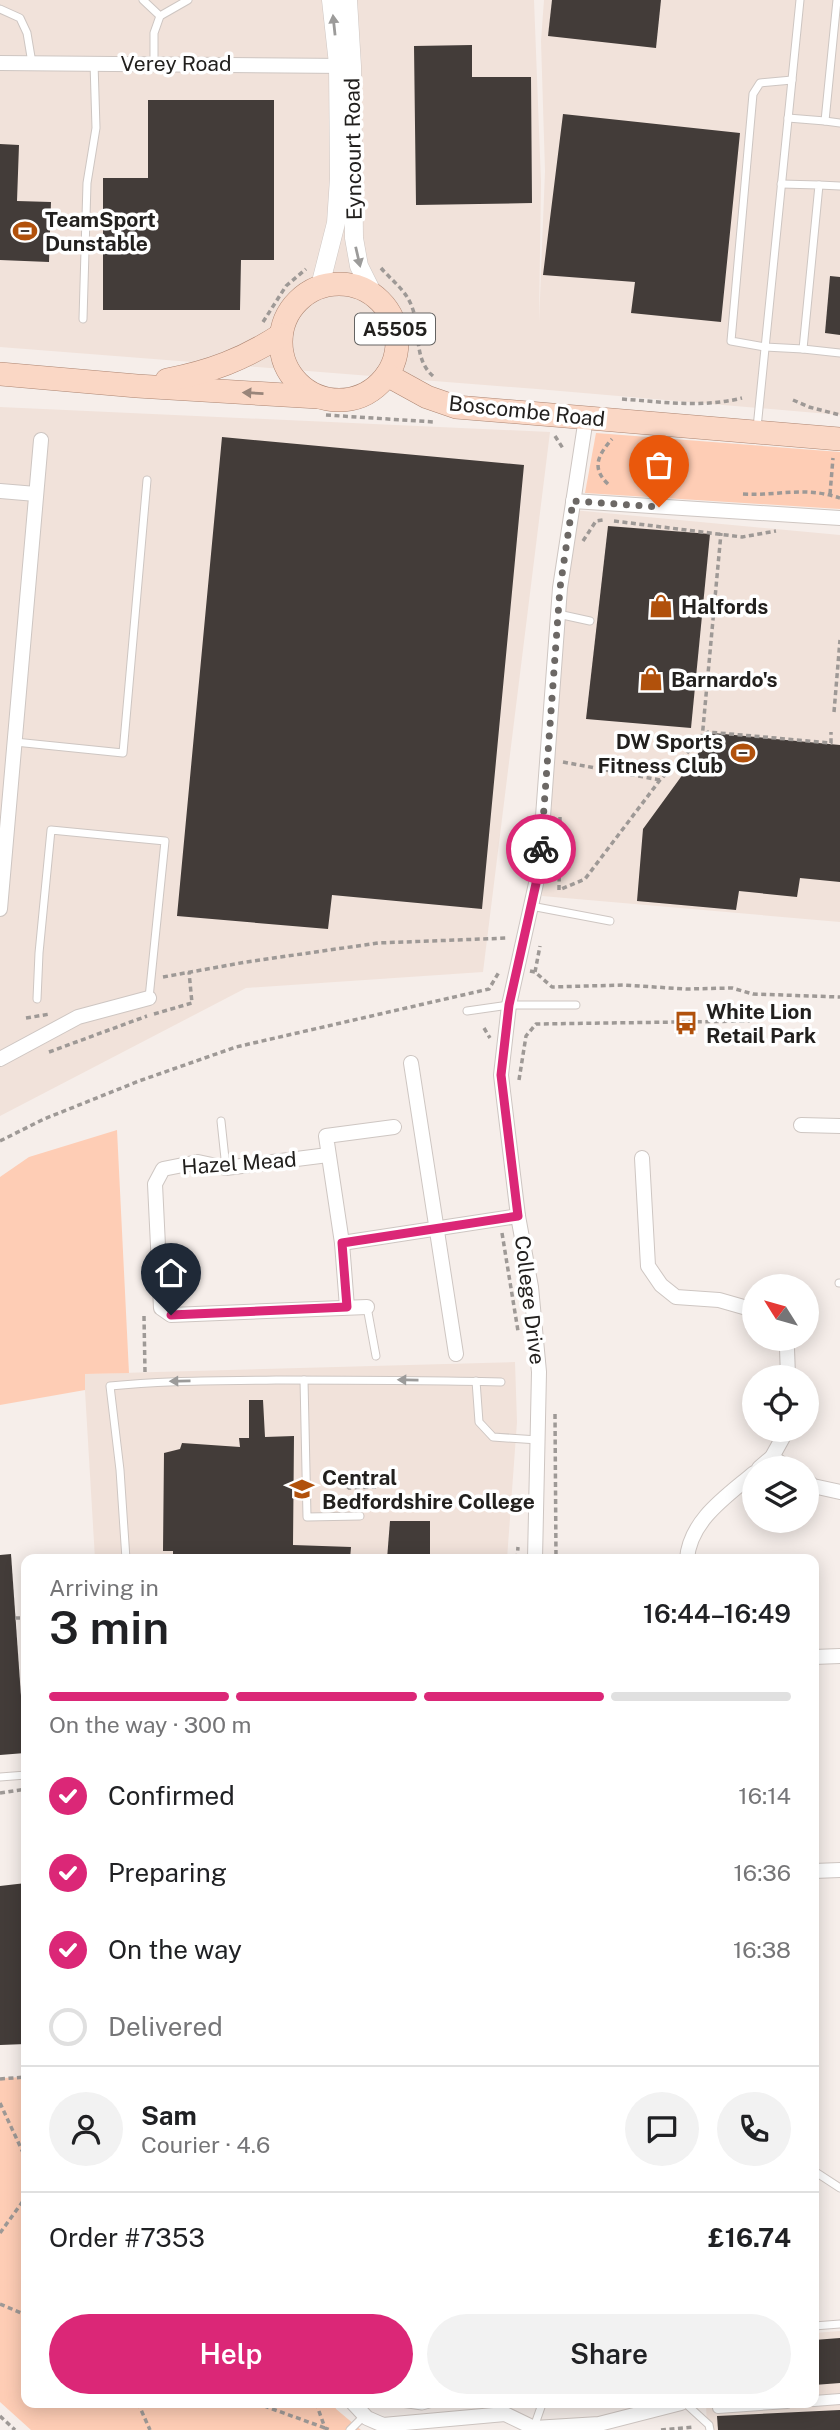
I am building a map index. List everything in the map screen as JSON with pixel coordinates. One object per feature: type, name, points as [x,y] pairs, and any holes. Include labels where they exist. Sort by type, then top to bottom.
[{"type":"main road","name":"A5505","points":[[0,374],[339,400],[358,397],[374,389],[387,375],[395,359],[395,323],[386,307],[373,294],[356,286],[315,276]]},
{"type":"main road","points":[[315,276],[288,314],[281,335],[282,355],[290,373],[303,388],[321,397]]},
{"type":"main road","name":"A5505","points":[[137,386],[190,376],[250,355],[281,335]]},
{"type":"main road","name":"Boscombe Road","points":[[387,375],[427,397],[456,407],[757,432],[836,448]]},
{"type":"street","name":"Eyncourt Road","points":[[331,0],[345,65],[354,238],[359,266],[373,294]]},
{"type":"street","name":"Eyncourt Road","points":[[315,276],[332,247],[337,220],[348,0]]},
{"type":"street","name":"Verey Road","points":[[0,63],[345,65]]},
{"type":"street","name":"College Drive","points":[[535,1554],[539,1373],[531,1287],[518,1216],[501,1075],[509,1005],[539,870],[565,543],[586,418]]},
{"type":"street","points":[[0,909],[41,440]]},
{"type":"street","points":[[0,491],[36,494]]},
{"type":"street","points":[[573,501],[840,518]]},
{"type":"street","points":[[0,1040],[4,1056],[78,1017],[149,998]]},
{"type":"street","points":[[411,1063],[456,1354]]},
{"type":"street","points":[[801,1125],[840,1126]]},
{"type":"street","points":[[347,1307],[342,1243],[326,1136],[394,1127]]},
{"type":"street","name":"Hazel Mead","points":[[161,1308],[155,1184],[163,1169],[198,1162],[226,1168],[328,1155]]},
{"type":"street","points":[[642,1158],[648,1266],[661,1285],[676,1297],[719,1300],[742,1307]]},
{"type":"street","points":[[342,1243],[518,1216]]},
{"type":"street","points":[[161,1308],[171,1315],[368,1307]]},
{"type":"street","points":[[688,1554],[695,1529],[711,1510],[742,1483]]},
{"type":"street","points":[[819,1487],[840,1492]]},
{"type":"street","points":[[819,1657],[840,1656]]},
{"type":"street","points":[[819,1871],[840,1870]]},
{"type":"street","points":[[819,2401],[840,2399]]},
{"type":"street","points":[[357,2408],[365,2417],[384,2428],[505,2414],[534,2429],[625,2424],[669,2408]]},
{"type":"lane","points":[[143,0],[160,16]]},
{"type":"lane","points":[[154,63],[154,33],[160,16],[188,0]]},
{"type":"lane","points":[[757,432],[800,0]]},
{"type":"lane","points":[[825,121],[837,0]]},
{"type":"lane","points":[[0,9],[20,18],[27,33],[32,63]]},
{"type":"lane","points":[[83,319],[87,183],[96,128],[94,63]]},
{"type":"lane","points":[[792,80],[760,83],[755,88],[751,102],[731,341],[765,347],[840,352]]},
{"type":"lane","points":[[788,118],[840,123]]},
{"type":"lane","points":[[781,184],[840,186]]},
{"type":"lane","points":[[803,349],[819,185]]},
{"type":"lane","points":[[15,742],[122,753],[147,480]]},
{"type":"lane","points":[[558,614],[590,621]]},
{"type":"lane","points":[[37,999],[51,831],[165,841],[149,998]]},
{"type":"lane","points":[[531,905],[610,921]]},
{"type":"lane","points":[[467,1011],[509,1005],[576,1005]]},
{"type":"lane","points":[[222,1121],[226,1168]]},
{"type":"lane","points":[[368,1307],[376,1356]]},
{"type":"lane","points":[[304,1380],[307,1517],[360,1516]]},
{"type":"lane","points":[[126,1554],[120,1470],[110,1386],[145,1382],[304,1380],[500,1382]]},
{"type":"lane","points":[[476,1381],[479,1422],[493,1437],[538,1440]]},
{"type":"lane","points":[[0,1777],[21,1775]]},
{"type":"lane","points":[[819,2174],[840,2188]]},
{"type":"lane","points":[[819,2326],[840,2324]]},
{"type":"lane","points":[[534,2429],[541,2408]]},
{"type":"lane","points":[[689,2408],[709,2425],[710,2430]]},
{"type":"lane","points":[[350,2430],[365,2417]]},
{"type":"path","points":[[379,266],[403,289],[412,306],[419,349],[426,370],[436,378]]},
{"type":"path","points":[[258,330],[286,286],[298,274],[315,276]]},
{"type":"path","points":[[622,399],[691,404],[742,398]]},
{"type":"path","points":[[793,400],[809,408],[840,415]]},
{"type":"path","points":[[608,484],[600,477],[597,465],[600,454],[611,439]]},
{"type":"path","points":[[830,494],[836,448]]},
{"type":"path","points":[[743,494],[765,495],[803,490],[840,498]]},
{"type":"path","points":[[581,544],[596,522],[604,520],[721,533],[702,739]]},
{"type":"path","points":[[834,712],[840,640]]},
{"type":"path","points":[[560,813],[559,890],[586,878],[660,780],[708,732],[840,743]]},
{"type":"path","points":[[831,732],[831,743]]},
{"type":"path","points":[[561,774],[562,761],[660,780]]},
{"type":"path","points":[[49,1052],[192,1003],[187,972],[378,943],[508,936],[506,946]]},
{"type":"path","points":[[0,1141],[44,1119],[139,1081],[236,1047],[489,989],[503,965]]},
{"type":"path","points":[[535,972],[552,987],[623,985],[685,989],[732,988],[753,994],[840,997]]},
{"type":"path","points":[[548,1025],[750,1021]]},
{"type":"path","points":[[502,1233],[519,1336]]},
{"type":"path","points":[[145,1382],[145,1316],[161,1308]]},
{"type":"path","points":[[335,1474],[349,1488],[376,1487]]},
{"type":"path","points":[[555,1503],[555,1554]]},
{"type":"path","points":[[15,1618],[21,1618]]},
{"type":"path","points":[[0,1793],[21,1790]]},
{"type":"path","points":[[0,2079],[21,2077]]},
{"type":"path","points":[[0,2103],[21,2148]]},
{"type":"path","points":[[0,2233],[21,2204]]},
{"type":"path","points":[[0,2304],[21,2313]]},
{"type":"path","points":[[140,2408],[150,2430]]},
{"type":"path","points":[[270,2408],[327,2429]]},
{"type":"path","points":[[318,2408],[327,2429]]},
{"type":"path","points":[[0,2416],[15,2430]]},
{"type":"shaded area","points":[[0,0],[534,0],[541,182],[539,323],[545,171],[541,41],[544,0],[840,0],[840,415],[0,347]]},
{"type":"shaded area","points":[[0,407],[550,432],[483,972],[246,988],[0,1116]]},
{"type":"shaded area","points":[[596,433],[840,452],[840,509],[585,493]]},
{"type":"shaded area","points":[[573,510],[840,535],[840,922],[542,896]]},
{"type":"shaded area","points":[[117,1130],[129,1373],[85,1374],[85,1390],[0,1405],[0,1177],[29,1157]]},
{"type":"shaded area","name":"Central Bedfordshire College","points":[[515,1362],[517,1422],[507,1554],[95,1554],[84,1374]]},
{"type":"shaded area","points":[[21,2077],[21,2408],[336,2408],[361,2430],[31,2430],[0,2402],[0,2078]]},
{"type":"shaded area","points":[[840,2331],[840,2430],[707,2430],[706,2408],[819,2408],[819,2333]]},
{"type":"building","points":[[552,0],[661,0],[656,48],[548,36]]},
{"type":"building","points":[[472,45],[472,77],[531,77],[532,203],[416,205],[414,46]]},
{"type":"building","points":[[148,100],[274,100],[274,260],[241,260],[240,310],[103,310],[103,178],[148,178]]},
{"type":"building","points":[[563,114],[740,133],[721,322],[631,313],[635,282],[543,275]]},
{"type":"building","name":"TeamSport Dunstable","points":[[0,144],[19,145],[17,201],[51,202],[49,262],[0,260]]},
{"type":"building","points":[[830,276],[840,277],[840,335],[825,333]]},
{"type":"building","points":[[222,437],[524,465],[482,909],[332,895],[328,929],[177,916]]},
{"type":"building","points":[[608,526],[710,534],[691,728],[586,719]]},
{"type":"building","points":[[713,733],[840,745],[840,882],[800,878],[797,897],[739,891],[736,910],[637,901],[643,829]]},
{"type":"building","points":[[249,1400],[263,1400],[265,1437],[294,1436],[293,1545],[351,1547],[350,1554],[173,1554],[173,1551],[163,1551],[164,1453],[180,1449],[182,1443],[240,1447],[239,1438],[249,1438]]},
{"type":"building","points":[[390,1521],[430,1521],[430,1554],[387,1554]]},
{"type":"building","points":[[11,1554],[21,1696],[21,1753],[0,1755],[0,1555]]},
{"type":"building","points":[[21,1884],[21,2044],[0,2045],[0,1886]]},
{"type":"building","points":[[840,2338],[840,2383],[819,2385],[819,2340]]},
{"type":"building","points":[[840,2410],[840,2430],[718,2430],[717,2416]]},
{"type":"way so far","points":[[541,849],[560,588],[573,501],[659,507]]},
{"type":"place","name":"TeamSport Dunstable","points":[[25,231]]},
{"type":"place","name":"Halfords","points":[[661,606]]},
{"type":"place","name":"Barnardo's","points":[[651,679]]},
{"type":"place","name":"DW Sports Fitness Club","points":[[743,753]]},
{"type":"place","name":"White Lion Retail Park","points":[[686,1023]]},
{"type":"place","name":"Central Bedfordshire College","points":[[302,1489]]},
{"type":"route","points":[[171,1315],[347,1307],[342,1243],[518,1216],[501,1075],[509,1005],[539,870],[541,849]]}]
